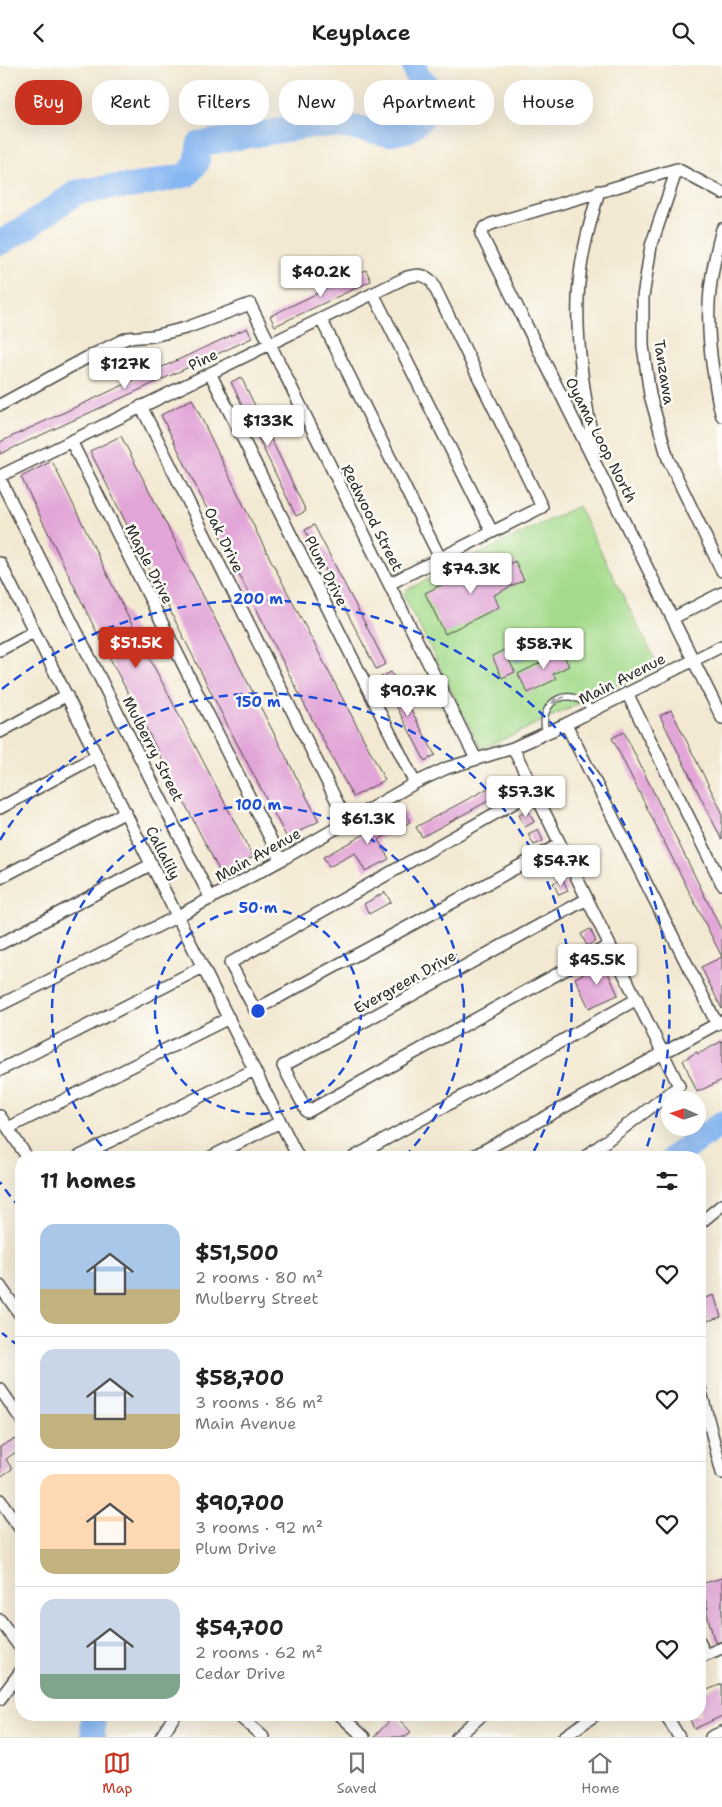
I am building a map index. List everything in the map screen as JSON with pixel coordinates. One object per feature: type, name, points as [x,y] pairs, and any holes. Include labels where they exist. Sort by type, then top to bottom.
[{"type":"street","points":[[596,462],[580,352],[578,298],[585,240],[599,191],[677,169],[722,193]]},
{"type":"street","name":"Tanzawa","points":[[677,169],[652,246],[643,297],[643,346],[650,395],[668,459],[722,571]]},
{"type":"street","name":"Oyama Loop North","points":[[599,191],[491,224],[484,228],[481,234],[693,660],[718,701],[722,718]]},
{"type":"street","points":[[722,229],[708,302],[710,348],[718,405],[722,416]]},
{"type":"street","name":"Pine","points":[[0,478],[71,441],[373,293],[407,277],[421,274],[428,277],[432,282],[542,507],[492,533]]},
{"type":"street","points":[[373,293],[492,533],[388,584]]},
{"type":"street","name":"Redwood Street","points":[[0,405],[127,338],[153,336],[186,328],[250,304],[476,759]]},
{"type":"street","points":[[321,319],[440,558]]},
{"type":"street","name":"Plum Drive","points":[[210,373],[415,783]]},
{"type":"street","name":"Oak Drive","points":[[141,407],[347,822]]},
{"type":"street","name":"Maple Drive","points":[[71,441],[281,860]]},
{"type":"street","name":"Mulberry Street","points":[[0,478],[210,899]]},
{"type":"street","name":"Callalily","points":[[1,567],[126,812],[295,1151]]},
{"type":"street","points":[[672,618],[722,593]]},
{"type":"street","points":[[0,651],[33,632]]},
{"type":"street","name":"Main Avenue","points":[[0,1005],[210,899],[415,783],[447,768],[513,748],[566,724],[722,646]]},
{"type":"street","points":[[627,693],[722,884]]},
{"type":"street","points":[[0,732],[66,695]]},
{"type":"street","points":[[483,1151],[720,1023],[566,724]]},
{"type":"street","points":[[513,748],[679,1086],[593,1151]]},
{"type":"street","points":[[0,808],[97,756]]},
{"type":"street","points":[[535,791],[230,963],[255,1010],[560,844]]},
{"type":"street","points":[[0,878],[126,812]]},
{"type":"street","points":[[0,944],[152,864]]},
{"type":"street","name":"Evergreen Drive","points":[[587,899],[283,1066],[307,1112],[610,945]]},
{"type":"street","points":[[0,1070],[203,967]]},
{"type":"street","points":[[365,1151],[637,999]]},
{"type":"street","points":[[8,1128],[229,1018]]},
{"type":"street","points":[[90,1151],[254,1070]]},
{"type":"street","points":[[0,1116],[23,1151]]},
{"type":"street","points":[[222,1151],[280,1122]]},
{"type":"street","points":[[706,1219],[721,1210]]},
{"type":"street","points":[[0,1285],[15,1307]]},
{"type":"street","points":[[0,1389],[15,1410]]},
{"type":"street","points":[[706,1411],[722,1473]]},
{"type":"street","points":[[0,1501],[15,1522]]},
{"type":"street","points":[[0,1619],[15,1640]]},
{"type":"street","points":[[706,1654],[722,1648]]},
{"type":"street","points":[[0,1699],[15,1679]]},
{"type":"street","points":[[161,1737],[171,1721]]},
{"type":"street","points":[[245,1721],[263,1737]]},
{"type":"street","points":[[347,1721],[364,1737]]},
{"type":"street","points":[[457,1737],[475,1721]]},
{"type":"street","points":[[564,1737],[587,1721]]},
{"type":"street","points":[[670,1721],[679,1737]]},
{"type":"street","points":[[711,1737],[722,1732]]},
{"type":"lane","points":[[546,733],[543,719],[545,712],[549,706],[561,698],[576,697],[582,700],[592,711]]},
{"type":"green space","points":[[578,506],[658,666],[491,745],[480,747],[404,596],[406,590]]},
{"type":"water","points":[[543,636],[550,640],[552,644],[517,662],[512,651]]},
{"type":"building","points":[[366,270],[371,281],[275,326],[270,316]]},
{"type":"building","points":[[247,328],[252,338],[0,454],[0,442]]},
{"type":"building","points":[[241,377],[306,511],[296,516],[231,382]]},
{"type":"building","points":[[192,399],[263,545],[385,780],[353,797],[302,700],[161,415]]},
{"type":"building","points":[[121,436],[319,821],[287,838],[231,732],[90,451]]},
{"type":"building","points":[[52,461],[126,613],[253,857],[221,874],[95,629],[21,477]]},
{"type":"building","points":[[314,525],[386,664],[376,669],[305,530]]},
{"type":"building","points":[[515,561],[524,580],[494,595],[499,607],[445,634],[425,593],[479,566],[484,576]]},
{"type":"building","points":[[558,644],[569,666],[553,674],[556,679],[528,693],[518,674],[546,660],[542,653]]},
{"type":"building","points":[[504,650],[515,672],[502,678],[492,656]]},
{"type":"building","points":[[391,672],[435,755],[425,761],[381,677]]},
{"type":"building","points":[[671,710],[722,812],[722,840],[660,716]]},
{"type":"building","points":[[624,732],[722,931],[722,957],[612,738]]},
{"type":"building","points":[[507,778],[512,788],[422,837],[416,827]]},
{"type":"building","points":[[528,810],[534,822],[525,827],[519,815]]},
{"type":"building","points":[[405,812],[410,822],[378,840],[389,859],[365,871],[355,853],[329,867],[323,857]]},
{"type":"building","points":[[538,829],[543,841],[534,845],[528,834]]},
{"type":"building","points":[[563,879],[568,891],[559,895],[553,883]]},
{"type":"building","points":[[385,892],[391,902],[369,914],[364,904]]},
{"type":"building","points":[[590,929],[596,941],[587,946],[581,934]]},
{"type":"building","points":[[722,957],[722,1009],[701,967]]},
{"type":"building","points":[[604,964],[618,995],[589,1008],[575,978]]},
{"type":"building","points":[[722,1041],[722,1080],[697,1091],[683,1060],[697,1052],[698,1054]]},
{"type":"building","points":[[714,1295],[721,1317],[706,1321],[706,1298]]},
{"type":"building","points":[[14,1439],[15,1441],[15,1453],[6,1459],[12,1469],[0,1477],[0,1447]]},
{"type":"building","points":[[722,1578],[722,1641],[715,1643],[706,1610],[708,1609],[706,1583]]},
{"type":"building","points":[[722,1684],[722,1716],[694,1729],[691,1721],[706,1721],[706,1691]]},
{"type":"building","points":[[389,1721],[401,1721],[411,1732],[406,1737],[374,1737]]},
{"type":"waterway","points":[[0,243],[27,227],[77,192],[133,186],[187,175],[197,163],[199,144],[308,126],[334,125],[388,134],[408,130],[422,118],[434,91],[417,76],[414,65]]},
{"type":"waterway","points":[[682,1151],[722,1123]]},
{"type":"waterway","points":[[93,1721],[93,1737]]}]
